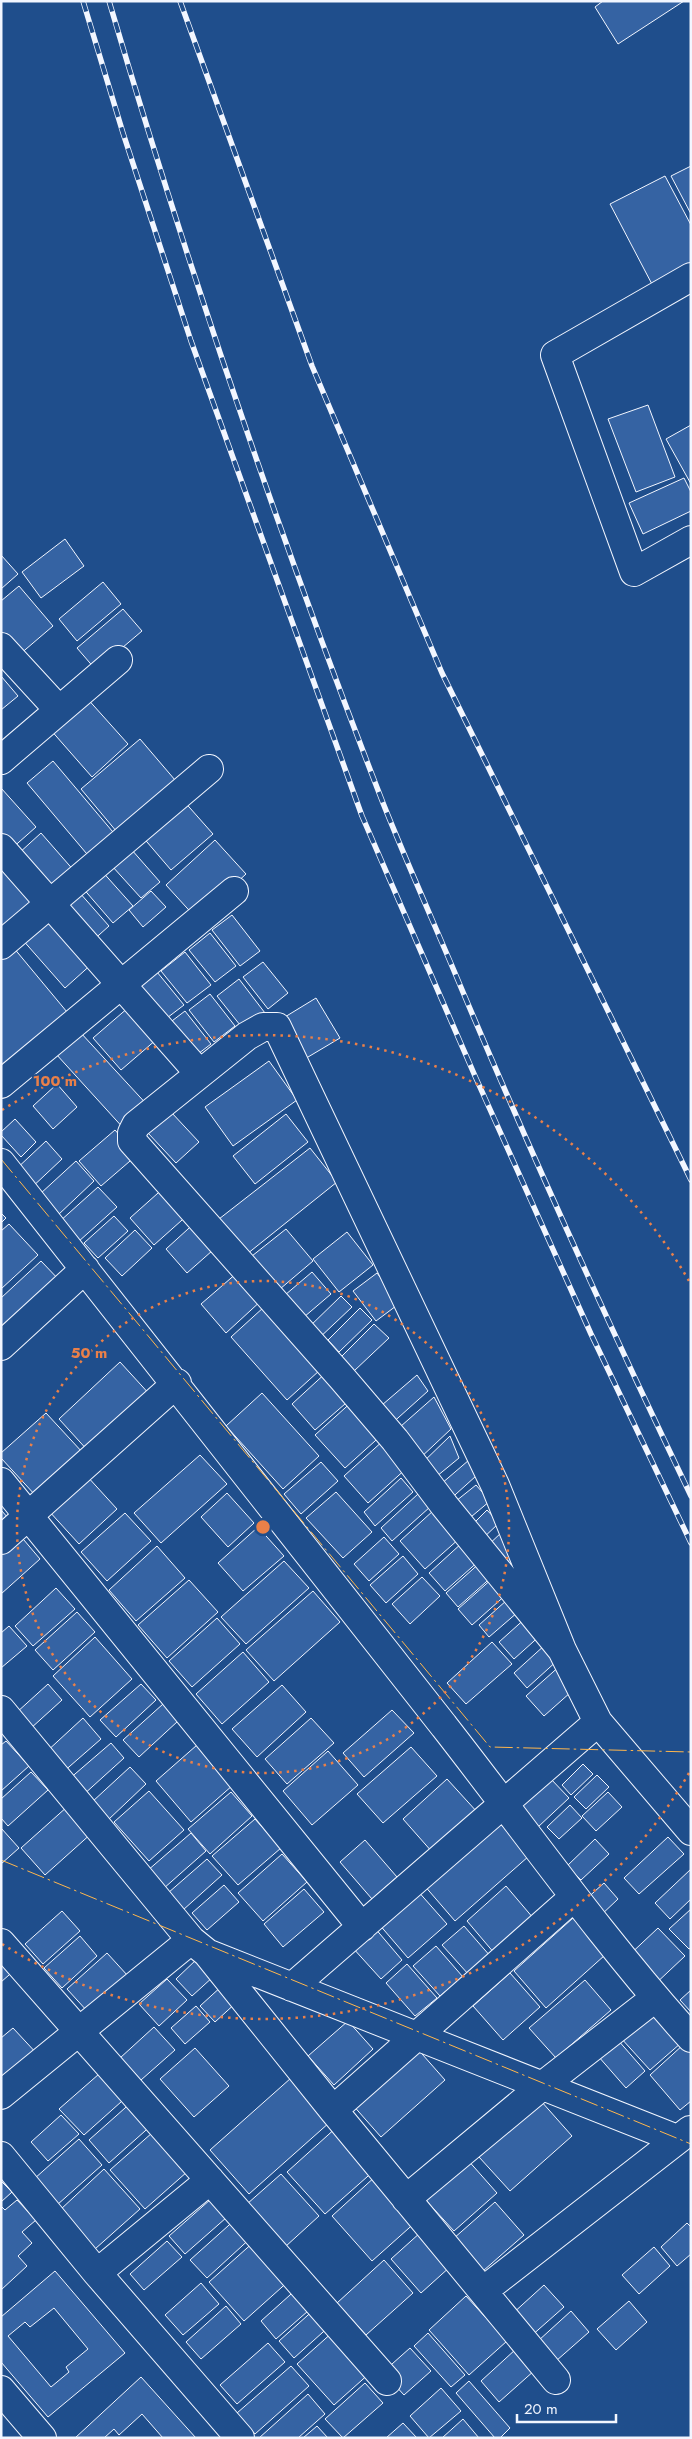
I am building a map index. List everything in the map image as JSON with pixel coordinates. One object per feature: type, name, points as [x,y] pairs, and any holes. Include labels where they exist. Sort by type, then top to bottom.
[{"type":"street","points":[[691,277],[555,354],[634,572],[691,540]]},
{"type":"street","points":[[1,647],[59,710]]},
{"type":"street","points":[[1,760],[118,660]]},
{"type":"street","points":[[1,945],[209,769]]},
{"type":"street","points":[[1,848],[199,1073]]},
{"type":"street","points":[[1,1084],[234,890]]},
{"type":"street","points":[[562,1650],[348,1385],[132,1141],[132,1133],[136,1125],[199,1073],[247,1036],[263,1027],[277,1027],[495,1485],[562,1650],[598,1722],[691,1831]]},
{"type":"street","points":[[1,1163],[177,1383],[574,1897],[655,1998],[691,2038]]},
{"type":"street","points":[[1,1346],[85,1269]]},
{"type":"street","points":[[1,1540],[177,1383]]},
{"type":"street","points":[[1,1482],[362,1927]]},
{"type":"street","points":[[5,1722],[199,1946],[556,2380]]},
{"type":"street","points":[[292,1987],[598,1722]]},
{"type":"street","points":[[332,2110],[574,1897]]},
{"type":"street","points":[[1,1943],[387,2381]]},
{"type":"street","points":[[199,1946],[292,1987],[542,2086],[684,2134]]},
{"type":"street","points":[[1,2094],[79,2031],[199,1946]]},
{"type":"street","points":[[406,2198],[542,2086],[655,1998]]},
{"type":"street","points":[[483,2291],[684,2134]]},
{"type":"street","points":[[1,2156],[97,2273],[240,2438]]},
{"type":"street","points":[[97,2273],[210,2180]]},
{"type":"street","points":[[1,2390],[40,2437]]},
{"type":"building","points":[[603,1],[684,1],[618,44],[595,7]]},
{"type":"building","points":[[691,166],[691,214],[671,176]]},
{"type":"building","points":[[665,176],[691,225],[691,270],[654,288],[610,204]]},
{"type":"building","points":[[648,405],[675,477],[636,492],[608,419]]},
{"type":"building","points":[[691,425],[691,484],[666,439]]},
{"type":"building","points":[[684,478],[691,492],[691,511],[643,534],[629,503]]},
{"type":"building","points":[[65,539],[84,566],[41,598],[22,572]]},
{"type":"building","points":[[1,555],[18,574],[1,589]]},
{"type":"building","points":[[103,582],[121,604],[77,641],[59,619]]},
{"type":"building","points":[[19,586],[53,626],[19,655],[1,634],[1,601]]},
{"type":"building","points":[[123,609],[142,631],[96,670],[77,648]]},
{"type":"building","points":[[1,676],[18,696],[1,710]]},
{"type":"building","points":[[85,696],[128,744],[92,777],[49,728]]},
{"type":"building","points":[[140,739],[181,787],[122,838],[81,789]]},
{"type":"building","points":[[53,761],[118,838],[92,860],[27,783]]},
{"type":"building","points":[[1,788],[36,827],[10,850],[1,840]]},
{"type":"building","points":[[182,799],[213,834],[171,870],[141,835]]},
{"type":"building","points":[[41,833],[76,873],[53,893],[18,854]]},
{"type":"building","points":[[215,840],[246,874],[197,919],[166,885]]},
{"type":"building","points":[[131,849],[160,882],[141,898],[112,866]]},
{"type":"building","points":[[1,861],[40,905],[8,933],[1,926]]},
{"type":"building","points":[[100,869],[133,906],[113,923],[81,886]]},
{"type":"building","points":[[151,891],[166,907],[143,927],[129,910]]},
{"type":"building","points":[[79,892],[109,926],[90,943],[60,909]]},
{"type":"building","points":[[50,912],[94,962],[65,988],[21,938]]},
{"type":"building","points":[[232,915],[260,951],[240,966],[212,930]]},
{"type":"building","points":[[210,933],[236,966],[215,982],[189,950]]},
{"type":"building","points":[[13,947],[72,1018],[1,1077],[1,957]]},
{"type":"building","points":[[185,952],[211,985],[187,1003],[161,971]]},
{"type":"building","points":[[263,962],[288,993],[268,1009],[243,977]]},
{"type":"building","points":[[157,972],[184,1005],[159,1024],[133,990]]},
{"type":"building","points":[[239,979],[265,1013],[244,1030],[217,996]]},
{"type":"building","points":[[210,994],[235,1026],[214,1042],[189,1010]]},
{"type":"building","points":[[316,998],[340,1038],[303,1060],[280,1020]]},
{"type":"building","points":[[129,1007],[157,1039],[121,1070],[93,1038]]},
{"type":"building","points":[[185,1011],[211,1044],[190,1060],[164,1027]]},
{"type":"building","points":[[80,1032],[151,1109],[126,1131],[56,1054]]},
{"type":"building","points":[[269,1061],[297,1100],[233,1146],[205,1107]]},
{"type":"building","points":[[57,1084],[77,1107],[53,1129],[33,1106]]},
{"type":"building","points":[[171,1112],[199,1142],[176,1163],[148,1133]]},
{"type":"building","points":[[286,1114],[308,1142],[255,1184],[233,1156]]},
{"type":"building","points":[[15,1119],[36,1142],[21,1157],[1,1135],[1,1132]]},
{"type":"building","points":[[115,1130],[137,1155],[101,1186],[79,1161]]},
{"type":"building","points":[[46,1141],[62,1159],[29,1190],[13,1172]]},
{"type":"building","points":[[310,1148],[337,1182],[247,1254],[219,1219]]},
{"type":"building","points":[[76,1161],[94,1181],[58,1215],[40,1194]]},
{"type":"building","points":[[167,1185],[191,1212],[154,1245],[130,1218]]},
{"type":"building","points":[[98,1187],[117,1207],[78,1242],[59,1222]]},
{"type":"building","points":[[1,1213],[6,1218],[1,1223]]},
{"type":"building","points":[[114,1216],[128,1231],[98,1258],[84,1243]]},
{"type":"building","points":[[199,1219],[221,1243],[187,1273],[166,1249]]},
{"type":"building","points":[[9,1224],[38,1255],[1,1289],[1,1231]]},
{"type":"building","points":[[286,1229],[313,1261],[280,1289],[252,1256]]},
{"type":"building","points":[[135,1230],[152,1248],[122,1276],[105,1258]]},
{"type":"building","points":[[347,1232],[373,1265],[339,1292],[313,1259]]},
{"type":"building","points":[[41,1261],[63,1284],[10,1333],[1,1324],[1,1298]]},
{"type":"building","points":[[238,1272],[263,1299],[226,1333],[201,1304]]},
{"type":"building","points":[[312,1272],[331,1294],[297,1323],[278,1301]]},
{"type":"building","points":[[377,1273],[400,1303],[376,1321],[353,1291]]},
{"type":"building","points":[[341,1296],[352,1307],[316,1341],[306,1330]]},
{"type":"building","points":[[264,1307],[320,1370],[287,1400],[231,1337]]},
{"type":"building","points":[[360,1308],[372,1320],[339,1352],[328,1340]]},
{"type":"building","points":[[374,1324],[389,1338],[354,1371],[341,1357]]},
{"type":"building","points":[[120,1362],[152,1397],[90,1453],[59,1419]]},
{"type":"building","points":[[329,1370],[353,1397],[315,1430],[292,1404]]},
{"type":"building","points":[[417,1375],[428,1391],[389,1426],[375,1411]]},
{"type":"building","points":[[262,1393],[319,1456],[283,1489],[226,1426]]},
{"type":"building","points":[[434,1397],[451,1429],[418,1460],[392,1434]]},
{"type":"building","points":[[355,1399],[385,1432],[345,1468],[315,1435]]},
{"type":"building","points":[[46,1413],[83,1453],[36,1496],[1,1458],[1,1453]]},
{"type":"building","points":[[450,1436],[459,1458],[431,1481],[418,1467]]},
{"type":"building","points":[[384,1440],[408,1467],[368,1503],[344,1476]]},
{"type":"building","points":[[200,1455],[227,1484],[161,1543],[134,1513]]},
{"type":"building","points":[[469,1460],[476,1476],[446,1503],[434,1490]]},
{"type":"building","points":[[321,1462],[338,1481],[301,1514],[284,1494]]},
{"type":"building","points":[[86,1475],[117,1509],[79,1544],[48,1510]]},
{"type":"building","points":[[401,1478],[413,1492],[375,1526],[364,1512]]},
{"type":"building","points":[[476,1485],[490,1501],[465,1522],[451,1505]]},
{"type":"building","points":[[336,1492],[372,1532],[343,1558],[306,1518]]},
{"type":"building","points":[[227,1493],[254,1523],[228,1547],[201,1517]]},
{"type":"building","points":[[418,1494],[430,1507],[392,1541],[381,1528]]},
{"type":"building","points":[[1,1510],[9,1519],[1,1526]]},
{"type":"building","points":[[434,1510],[460,1538],[425,1569],[400,1541]]},
{"type":"building","points":[[487,1510],[499,1523],[480,1541],[468,1529]]},
{"type":"building","points":[[125,1513],[151,1541],[107,1581],[81,1552]]},
{"type":"building","points":[[258,1527],[284,1556],[243,1591],[218,1563]]},
{"type":"building","points":[[503,1531],[526,1572],[513,1581],[484,1549]]},
{"type":"building","points":[[18,1533],[40,1559],[1,1594],[1,1548]]},
{"type":"building","points":[[384,1537],[399,1554],[369,1581],[354,1564]]},
{"type":"building","points":[[463,1542],[480,1560],[445,1591],[429,1573]]},
{"type":"building","points":[[157,1546],[185,1578],[136,1621],[109,1590]]},
{"type":"building","points":[[403,1556],[418,1574],[386,1603],[370,1585]]},
{"type":"building","points":[[284,1561],[309,1588],[246,1644],[221,1617]]},
{"type":"building","points":[[482,1561],[495,1574],[458,1607],[446,1593]]},
{"type":"building","points":[[422,1577],[440,1596],[410,1624],[392,1604]]},
{"type":"building","points":[[494,1577],[508,1593],[472,1625],[458,1609]]},
{"type":"building","points":[[189,1580],[218,1612],[167,1658],[138,1625]]},
{"type":"building","points":[[56,1588],[75,1609],[33,1646],[15,1626]]},
{"type":"building","points":[[313,1591],[340,1622],[274,1681],[246,1650]]},
{"type":"building","points":[[507,1600],[518,1612],[489,1637],[479,1625]]},
{"type":"building","points":[[77,1612],[95,1632],[53,1670],[35,1650]]},
{"type":"building","points":[[528,1616],[543,1633],[514,1659],[499,1642]]},
{"type":"building","points":[[217,1618],[240,1644],[192,1687],[169,1661]]},
{"type":"building","points":[[9,1626],[27,1646],[1,1668],[1,1633]]},
{"type":"building","points":[[95,1637],[132,1679],[90,1717],[53,1676]]},
{"type":"building","points":[[492,1642],[512,1664],[466,1704],[447,1683]]},
{"type":"building","points":[[546,1644],[559,1659],[527,1688],[514,1673]]},
{"type":"building","points":[[243,1652],[269,1682],[222,1724],[196,1694]]},
{"type":"building","points":[[562,1664],[580,1684],[544,1716],[526,1696]]},
{"type":"building","points":[[48,1684],[62,1700],[30,1729],[16,1713]]},
{"type":"building","points":[[141,1684],[156,1700],[116,1737],[100,1720]]},
{"type":"building","points":[[282,1685],[306,1712],[257,1757],[232,1729]]},
{"type":"building","points":[[163,1704],[178,1721],[139,1757],[123,1740]]},
{"type":"building","points":[[392,1710],[414,1733],[364,1777],[343,1753]]},
{"type":"building","points":[[83,1718],[101,1739],[62,1773],[45,1753]]},
{"type":"building","points":[[311,1718],[334,1743],[287,1784],[265,1759]]},
{"type":"building","points":[[6,1741],[29,1766],[1,1791],[1,1745]]},
{"type":"building","points":[[111,1743],[124,1758],[82,1796],[68,1780]]},
{"type":"building","points":[[197,1745],[233,1785],[191,1822],[156,1781]]},
{"type":"building","points":[[411,1747],[437,1776],[383,1823],[357,1794]]},
{"type":"building","points":[[328,1751],[358,1785],[312,1825],[283,1791]]},
{"type":"building","points":[[583,1764],[593,1774],[571,1795],[562,1785]]},
{"type":"building","points":[[130,1767],[146,1784],[108,1820],[92,1802]]},
{"type":"building","points":[[31,1772],[48,1790],[8,1826],[1,1818],[1,1799]]},
{"type":"building","points":[[597,1775],[609,1787],[586,1809],[574,1797]]},
{"type":"building","points":[[550,1778],[569,1798],[538,1827],[519,1807]]},
{"type":"building","points":[[447,1779],[478,1813],[433,1853],[403,1819]]},
{"type":"building","points":[[149,1791],[184,1830],[149,1861],[114,1822]]},
{"type":"building","points":[[231,1792],[252,1816],[210,1854],[188,1829]]},
{"type":"building","points":[[608,1792],[622,1807],[596,1831],[582,1816]]},
{"type":"building","points":[[570,1805],[582,1818],[559,1839],[547,1827]]},
{"type":"building","points":[[68,1806],[93,1832],[45,1875],[21,1848]]},
{"type":"building","points":[[255,1819],[281,1848],[238,1885],[212,1856]]},
{"type":"building","points":[[496,1819],[529,1856],[455,1921],[423,1884]]},
{"type":"building","points":[[1,1828],[19,1848],[1,1864]]},
{"type":"building","points":[[191,1833],[206,1851],[163,1889],[147,1871]]},
{"type":"building","points":[[668,1837],[684,1854],[639,1894],[624,1878]]},
{"type":"building","points":[[595,1839],[609,1854],[581,1880],[567,1866]]},
{"type":"building","points":[[365,1840],[397,1877],[372,1899],[340,1862]]},
{"type":"building","points":[[282,1854],[307,1882],[263,1921],[238,1893]]},
{"type":"building","points":[[207,1859],[222,1875],[183,1910],[168,1893]]},
{"type":"building","points":[[691,1869],[691,1899],[670,1919],[655,1903]]},
{"type":"building","points":[[604,1883],[618,1899],[599,1917],[584,1901]]},
{"type":"building","points":[[224,1885],[239,1902],[207,1930],[192,1913]]},
{"type":"building","points":[[506,1886],[534,1919],[495,1954],[467,1921]]},
{"type":"building","points":[[304,1889],[324,1912],[283,1947],[264,1924]]},
{"type":"building","points":[[416,1889],[447,1924],[408,1958],[378,1923]]},
{"type":"building","points":[[691,1909],[691,1948],[689,1949],[669,1929]]},
{"type":"building","points":[[62,1911],[80,1931],[43,1964],[25,1944]]},
{"type":"building","points":[[573,1918],[605,1955],[546,2008],[514,1971]]},
{"type":"building","points":[[464,1926],[491,1957],[469,1975],[442,1945]]},
{"type":"building","points":[[374,1927],[402,1960],[381,1979],[352,1947]]},
{"type":"building","points":[[658,1928],[685,1956],[652,1987],[625,1959]]},
{"type":"building","points":[[80,1936],[97,1956],[62,1988],[44,1968]]},
{"type":"building","points":[[436,1946],[463,1977],[440,1996],[413,1966]]},
{"type":"building","points":[[1,1951],[17,1968],[1,1982]]},
{"type":"building","points":[[107,1953],[128,1976],[88,2012],[67,1989]]},
{"type":"building","points":[[198,1958],[214,1976],[192,1996],[176,1979]]},
{"type":"building","points":[[407,1964],[437,1998],[415,2016],[386,1983]]},
{"type":"building","points":[[510,1973],[540,2007],[503,2040],[473,2006]]},
{"type":"building","points":[[167,1979],[187,2000],[159,2026],[139,2004]]},
{"type":"building","points":[[585,1980],[611,2010],[556,2058],[529,2028]]},
{"type":"building","points":[[223,1985],[238,2001],[215,2022],[200,2006]]},
{"type":"building","points":[[691,1990],[691,2012],[680,2000]]},
{"type":"building","points":[[196,2006],[210,2022],[185,2044],[171,2028]]},
{"type":"building","points":[[651,2009],[681,2043],[650,2070],[620,2037]]},
{"type":"building","points":[[348,2021],[373,2049],[334,2085],[308,2056]]},
{"type":"building","points":[[154,2027],[175,2050],[141,2080],[120,2058]]},
{"type":"building","points":[[13,2028],[39,2056],[1,2090],[1,2038]]},
{"type":"building","points":[[617,2039],[645,2071],[626,2088],[598,2056]]},
{"type":"building","points":[[684,2044],[691,2051],[691,2101],[680,2110],[650,2075]]},
{"type":"building","points":[[415,2046],[445,2080],[381,2137],[351,2103]]},
{"type":"building","points":[[195,2048],[229,2086],[194,2117],[160,2079]]},
{"type":"building","points":[[107,2067],[131,2093],[84,2135],[59,2109]]},
{"type":"building","points":[[291,2078],[330,2122],[249,2194],[210,2150]]},
{"type":"building","points":[[134,2100],[154,2123],[109,2163],[89,2140]]},
{"type":"building","points":[[541,2101],[572,2136],[510,2191],[479,2157]]},
{"type":"building","points":[[61,2115],[79,2134],[48,2161],[31,2142]]},
{"type":"building","points":[[161,2125],[196,2164],[145,2209],[110,2170]]},
{"type":"building","points":[[338,2126],[376,2169],[325,2214],[287,2172]]},
{"type":"building","points":[[79,2139],[102,2165],[57,2205],[34,2179]]},
{"type":"building","points":[[466,2158],[497,2193],[454,2231],[422,2196]]},
{"type":"building","points":[[104,2169],[140,2209],[95,2249],[60,2210]]},
{"type":"building","points":[[281,2174],[319,2216],[285,2247],[247,2204]]},
{"type":"building","points":[[377,2175],[418,2220],[372,2261],[332,2216]]},
{"type":"building","points":[[1,2181],[12,2192],[1,2202]]},
{"type":"building","points":[[219,2192],[235,2210],[185,2254],[169,2236]]},
{"type":"building","points":[[17,2200],[36,2220],[22,2232],[32,2243],[18,2256],[27,2266],[1,2290],[1,2206],[5,2210]]},
{"type":"building","points":[[495,2202],[524,2235],[483,2271],[453,2239]]},
{"type":"building","points":[[238,2217],[254,2235],[207,2278],[190,2260]]},
{"type":"building","points":[[687,2223],[691,2227],[691,2254],[677,2266],[661,2247]]},
{"type":"building","points":[[421,2232],[451,2266],[421,2293],[391,2259]]},
{"type":"building","points":[[256,2240],[291,2279],[244,2321],[209,2282]]},
{"type":"building","points":[[167,2241],[182,2257],[144,2290],[130,2274]]},
{"type":"building","points":[[654,2247],[670,2266],[639,2294],[622,2275]]},
{"type":"building","points":[[384,2260],[413,2293],[366,2335],[337,2303]]},
{"type":"building","points":[[55,2271],[125,2353],[48,2417],[1,2362],[1,2317]],"holes":[[[54,2308],[88,2349],[66,2367],[69,2372],[51,2387],[8,2336],[25,2322],[30,2327]]]},
{"type":"building","points":[[201,2283],[219,2304],[183,2335],[165,2315]]},
{"type":"building","points":[[544,2285],[564,2307],[530,2337],[511,2315]]},
{"type":"building","points":[[300,2286],[316,2304],[276,2339],[261,2321]]},
{"type":"building","points":[[466,2296],[507,2341],[469,2375],[429,2330]]},
{"type":"building","points":[[629,2301],[647,2322],[616,2350],[597,2329]]},
{"type":"building","points":[[226,2306],[241,2324],[201,2359],[186,2342]]},
{"type":"building","points":[[317,2307],[332,2324],[294,2358],[279,2341]]},
{"type":"building","points":[[571,2311],[589,2332],[556,2361],[538,2341]]},
{"type":"building","points":[[334,2331],[371,2372],[334,2405],[297,2364]]},
{"type":"building","points":[[428,2333],[465,2375],[451,2387],[414,2346]]},
{"type":"building","points":[[268,2343],[285,2362],[237,2404],[220,2385]]},
{"type":"building","points":[[410,2348],[431,2371],[404,2395],[383,2372]]},
{"type":"building","points":[[516,2349],[535,2370],[499,2402],[481,2381]]},
{"type":"building","points":[[291,2366],[309,2386],[255,2434],[237,2413]]},
{"type":"building","points":[[141,2377],[196,2438],[163,2438],[142,2414],[119,2435],[114,2429],[104,2438],[75,2438]]},
{"type":"building","points":[[469,2381],[510,2428],[500,2438],[495,2438],[456,2393]]},
{"type":"building","points":[[365,2383],[383,2403],[343,2438],[325,2419]]},
{"type":"building","points":[[441,2388],[461,2411],[429,2438],[410,2416]]},
{"type":"building","points":[[308,2394],[325,2414],[298,2438],[259,2438]]},
{"type":"building","points":[[463,2419],[479,2438],[442,2438]]},
{"type":"building","points":[[403,2423],[417,2438],[386,2438]]},
{"type":"building","points":[[317,2426],[328,2438],[303,2438]]},
{"type":"railway","points":[[83,1],[123,133],[191,341],[362,816],[475,1076],[591,1334],[691,1543]]},
{"type":"railway","points":[[109,1],[171,204],[238,405],[308,605],[383,803],[538,1166],[598,1299],[691,1496]]},
{"type":"railway","points":[[180,1],[312,366],[442,673],[691,1180]]},
{"type":"power","points":[[1,1159],[490,1747],[691,1752]]},
{"type":"power","points":[[1,1860],[691,2144]]}]
